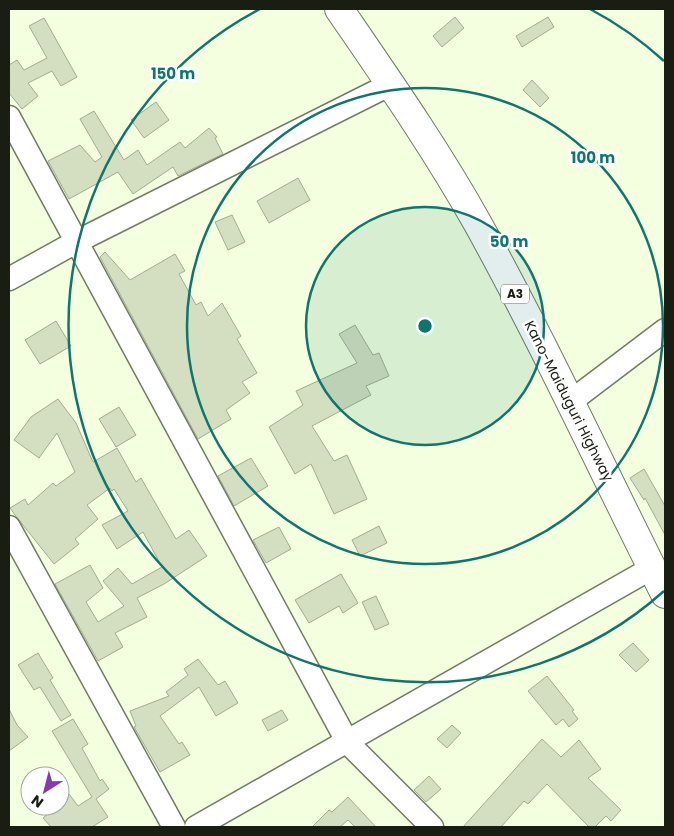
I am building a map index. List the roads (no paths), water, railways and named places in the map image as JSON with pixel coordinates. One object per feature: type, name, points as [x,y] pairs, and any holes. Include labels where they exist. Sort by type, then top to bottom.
[{"type":"highway","name":"Kano-Maiduguri Highway","points":[[339,9],[390,84],[477,223],[570,402],[665,594]]},
{"type":"street","points":[[9,279],[76,242],[390,84]]},
{"type":"street","points":[[9,117],[348,743],[432,827]]},
{"type":"street","points":[[570,402],[665,330]]},
{"type":"street","points":[[9,527],[174,827]]},
{"type":"street","points":[[196,827],[348,743],[652,568]]}]
